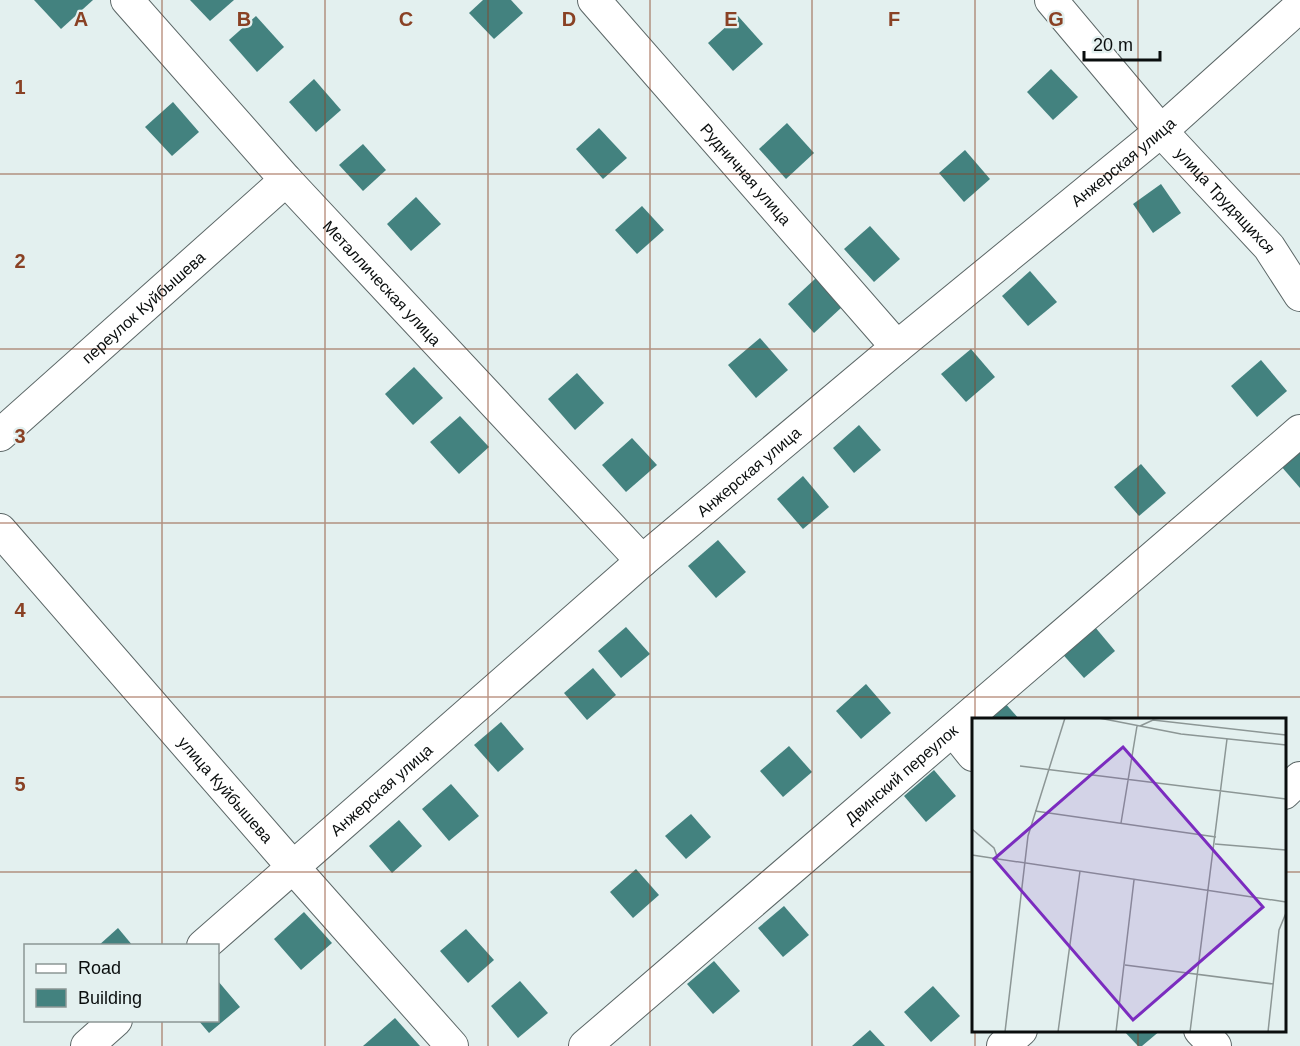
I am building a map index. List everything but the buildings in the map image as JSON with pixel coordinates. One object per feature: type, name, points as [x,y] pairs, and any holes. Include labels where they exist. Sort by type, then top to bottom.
[{"type":"street","name":"Металлическая улица","points":[[127,0],[286,180],[642,561]]},
{"type":"street","name":"Рудничная улица","points":[[594,0],[897,347]]},
{"type":"street","name":"улица Трудящихся","points":[[1051,0],[1161,131],[1269,247],[1300,295]]},
{"type":"street","name":"Анжерская улица","points":[[204,944],[642,561],[897,347],[1161,131],[1294,17]]},
{"type":"street","name":"переулок Куйбышева","points":[[0,435],[286,180]]},
{"type":"street","name":"Двинский переулок","points":[[585,1046],[1300,431]]},
{"type":"street","name":"улица Куйбышева","points":[[0,530],[452,1046]]},
{"type":"street","points":[[953,730],[972,754]]},
{"type":"street","points":[[1285,792],[1300,778]]},
{"type":"street","points":[[87,1046],[114,1022]]},
{"type":"street","points":[[1002,1046],[1019,1031]]},
{"type":"street","points":[[1202,1031],[1215,1046]]}]
